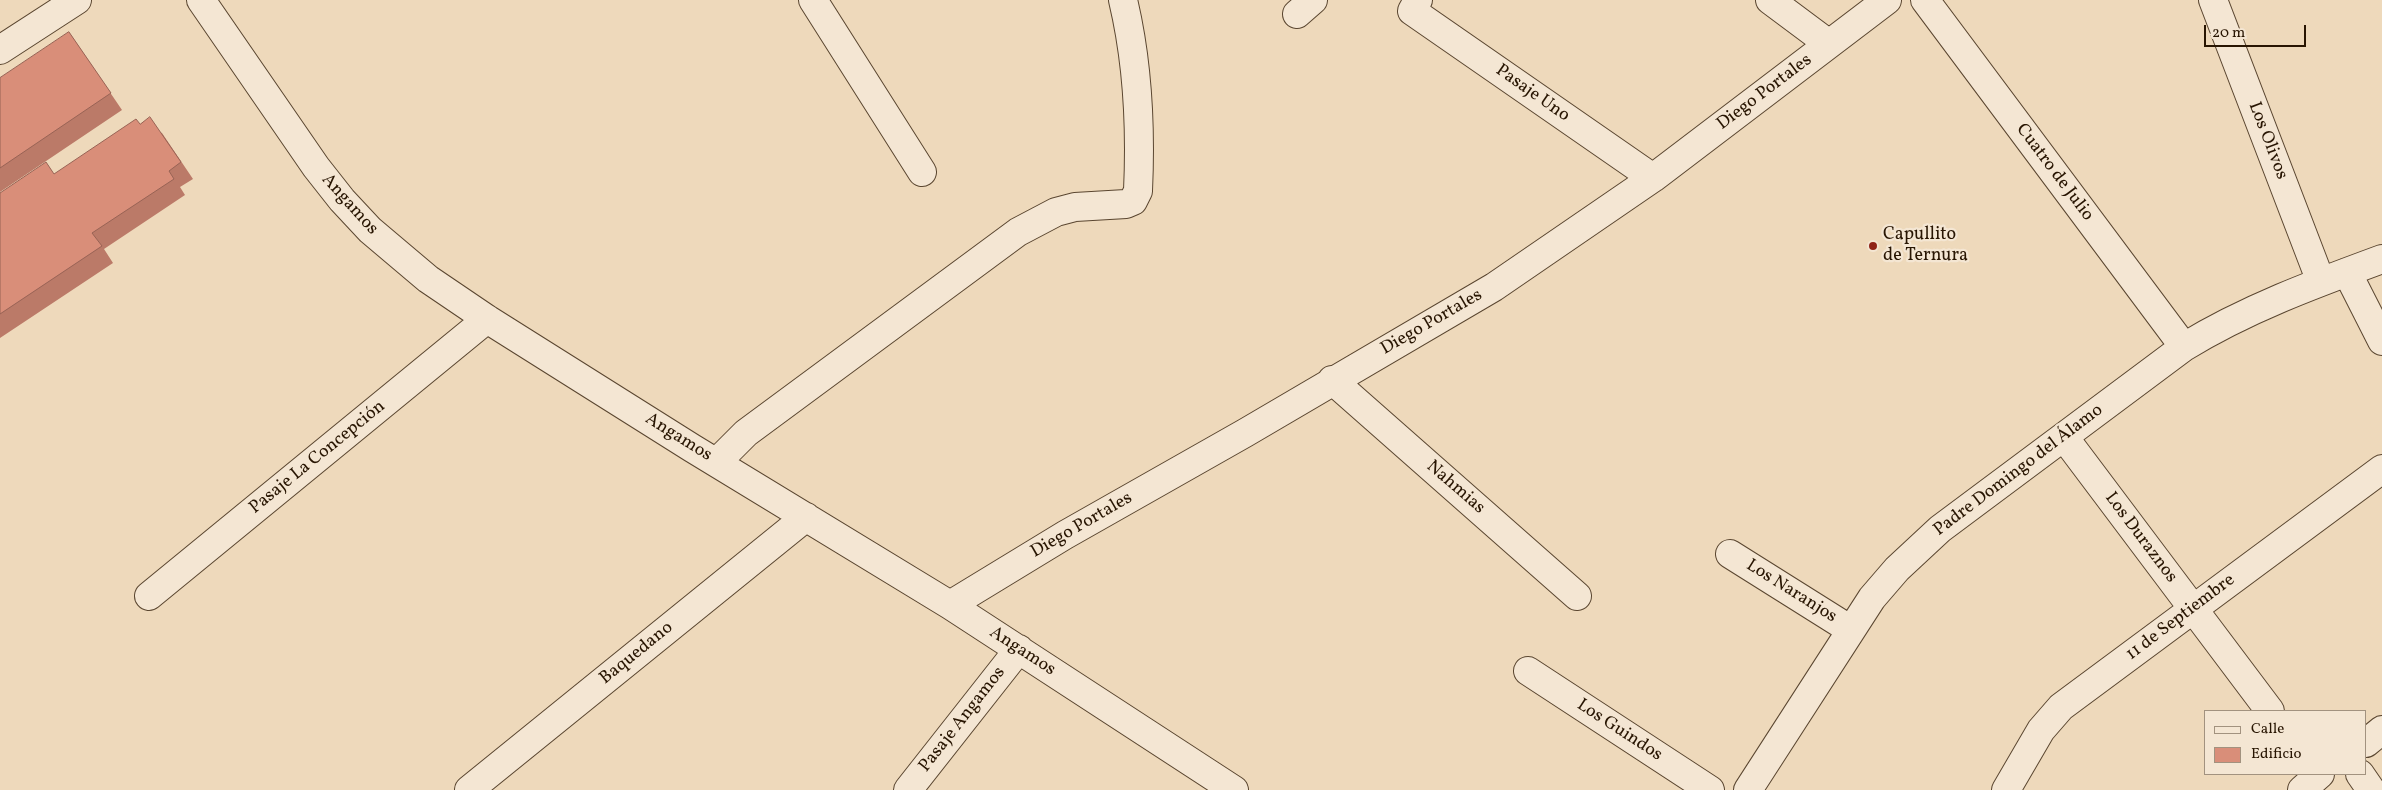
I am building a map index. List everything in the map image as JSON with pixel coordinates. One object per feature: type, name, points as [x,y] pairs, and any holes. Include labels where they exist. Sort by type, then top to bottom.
[{"type":"street","points":[[0,50],[77,0]]},
{"type":"street","name":"Angamos","points":[[201,0],[316,167],[342,200],[370,230],[398,255],[487,319],[950,605],[1234,790]]},
{"type":"street","points":[[813,0],[922,172]]},
{"type":"street","points":[[717,462],[746,433],[1018,232],[1056,212],[1075,206],[1126,204],[1133,200],[1138,191],[1139,110],[1131,36],[1123,0]]},
{"type":"street","points":[[1770,0],[1830,44]]},
{"type":"street","name":"Diego Portales","points":[[950,605],[1065,535],[1245,433],[1332,380],[1494,287],[1653,178],[1887,0]]},
{"type":"street","name":"Cuatro de Julio","points":[[1925,0],[2184,347]]},
{"type":"street","name":"Los Olivos","points":[[2213,0],[2321,282]]},
{"type":"street","name":"Pasaje Uno","points":[[1415,6],[1653,178]]},
{"type":"street","name":"Padre Domingo del Álamo","points":[[1748,790],[1872,598],[1918,548],[1940,529],[2184,347],[2223,324],[2321,282],[2382,259]]},
{"type":"street","points":[[2348,272],[2382,341]]},
{"type":"street","name":"Pasaje La Concepción","points":[[149,596],[487,319]]},
{"type":"street","name":"Nahmias","points":[[1332,380],[1577,596]]},
{"type":"street","name":"Los Duraznos","points":[[2064,437],[2269,710]]},
{"type":"street","name":"11 de Septiembre","points":[[2006,790],[2041,730],[2061,707],[2382,469]]},
{"type":"street","name":"Baquedano","points":[[469,790],[806,517]]},
{"type":"street","name":"Los Naranjos","points":[[1730,554],[1851,630]]},
{"type":"street","name":"Pasaje Angamos","points":[[908,790],[1019,649]]},
{"type":"street","name":"Los Guindos","points":[[1528,671],[1710,790]]},
{"type":"street","points":[[2367,742],[2382,730]]},
{"type":"street","points":[[2361,775],[2371,790]]},
{"type":"building","points":[[69,32],[111,93],[0,168],[0,78]]},
{"type":"building","points":[[150,117],[181,162],[169,171],[174,179],[92,233],[102,246],[0,314],[0,193],[46,162],[54,174],[136,119],[140,124]]},
{"type":"place","name":"Capullito de Ternura","points":[[1873,246]]}]
